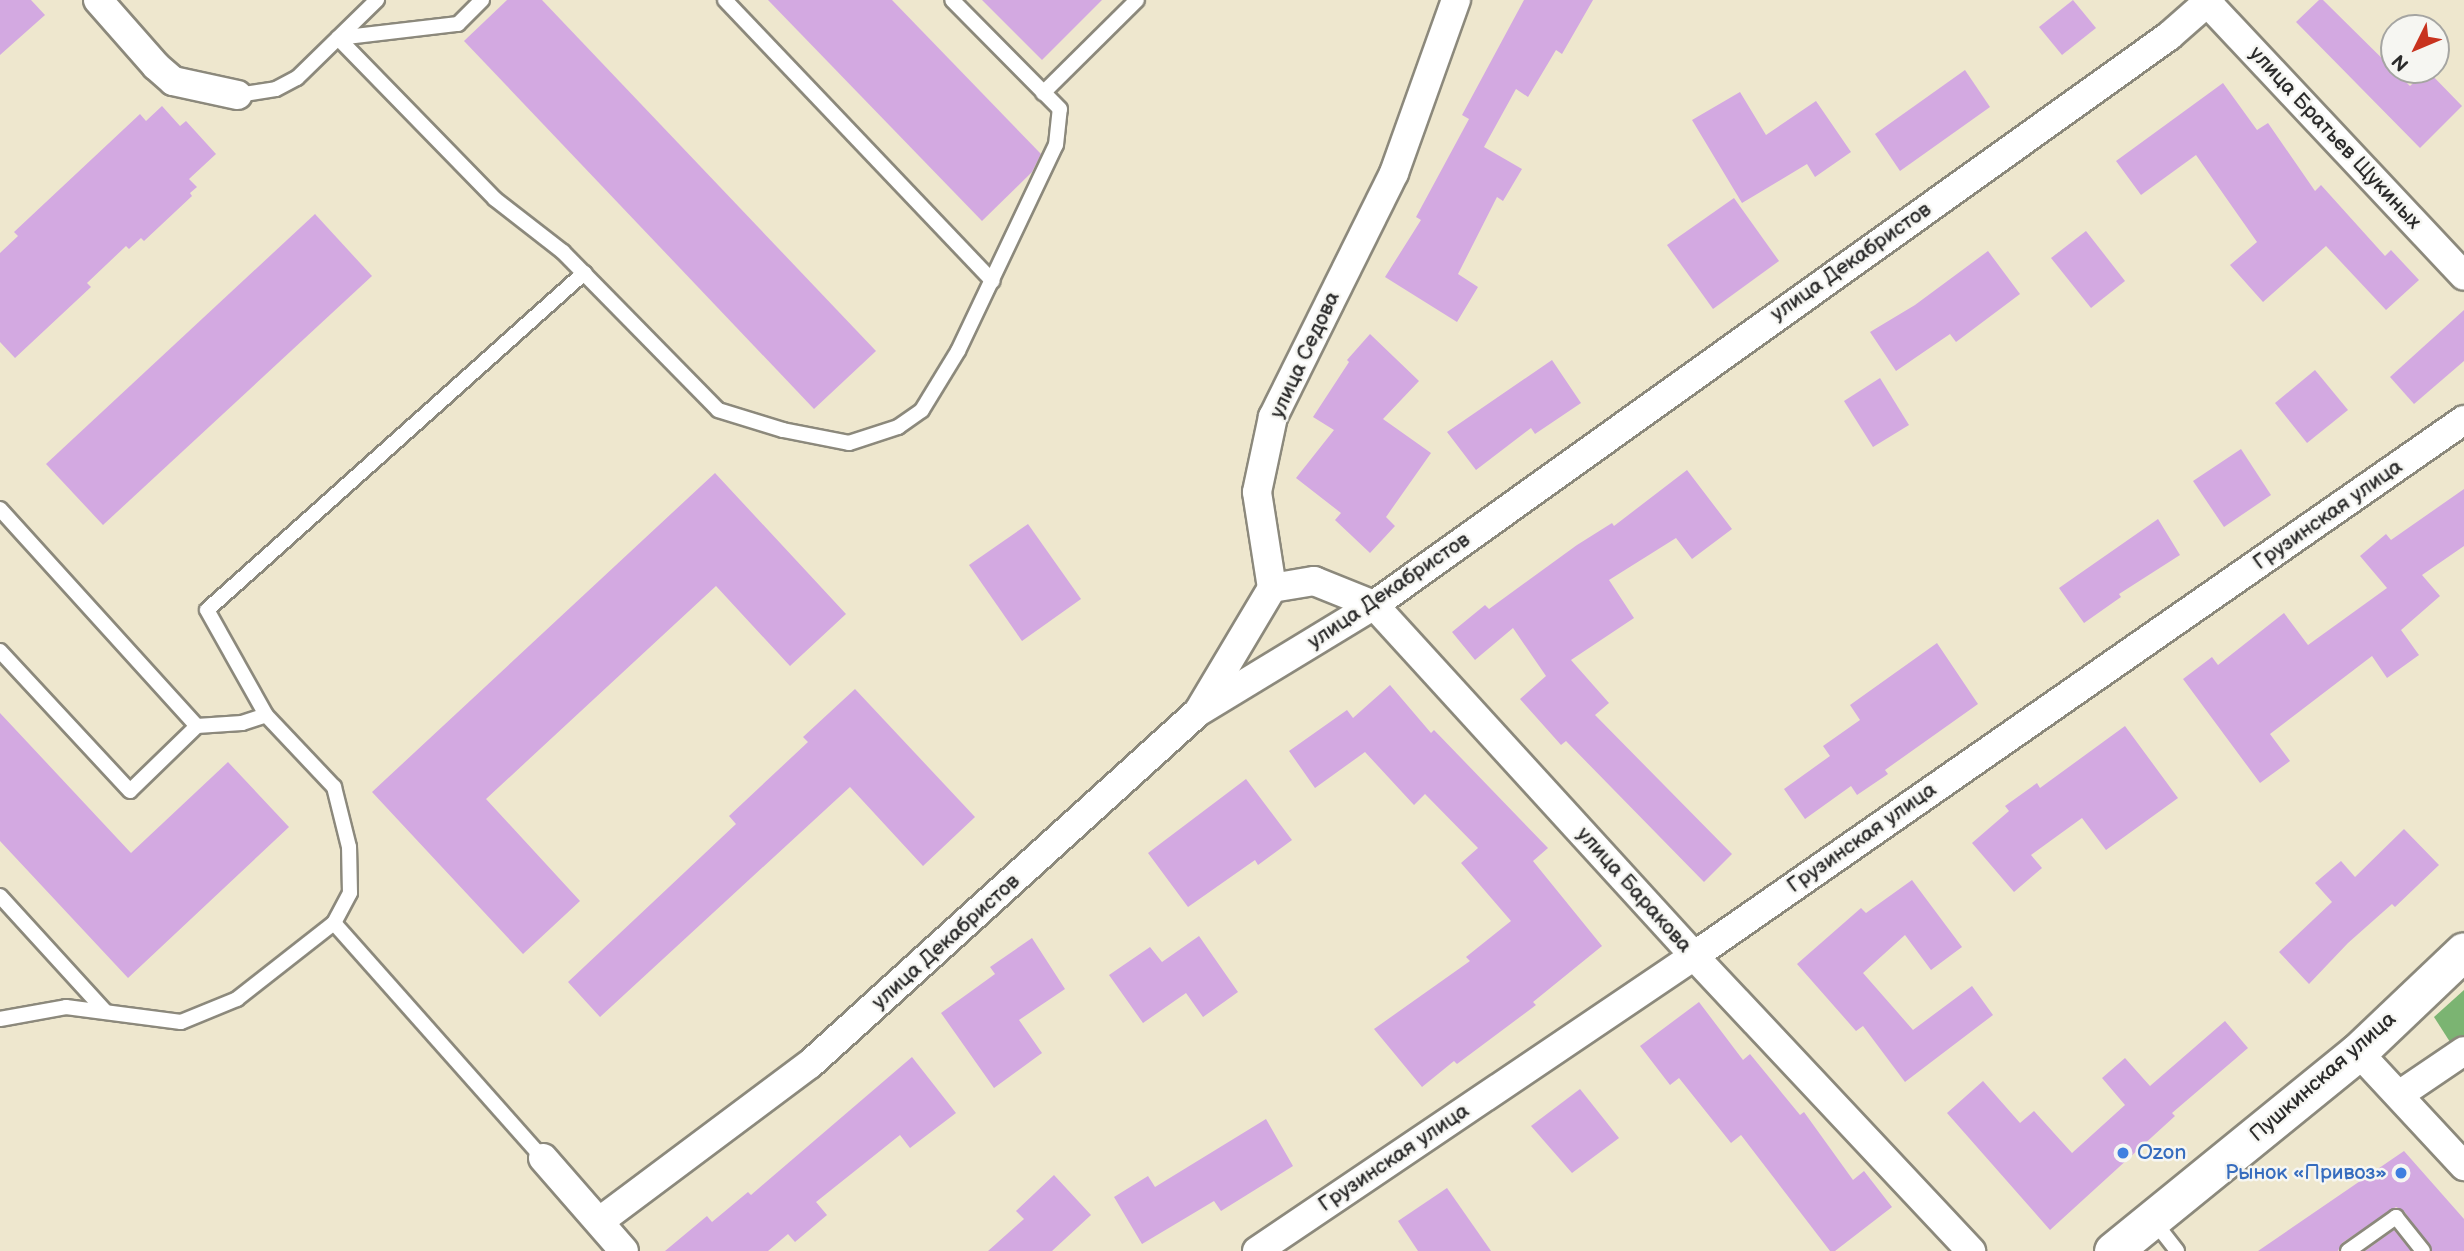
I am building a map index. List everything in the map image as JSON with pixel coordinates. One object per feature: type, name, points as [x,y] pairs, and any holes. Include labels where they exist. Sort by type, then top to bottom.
[{"type":"street","points":[[98,0],[156,66],[173,81],[238,95]]},
{"type":"street","name":"улица Седова","points":[[1272,588],[1257,492],[1273,417],[1394,173],[1456,0]]},
{"type":"street","name":"улица Братьев Щукиных","points":[[2208,1],[2464,276]]},
{"type":"street","name":"улица Декабристов","points":[[600,1222],[810,1064],[1198,712],[1374,605],[2169,37],[2208,1]]},
{"type":"street","name":"Грузинская улица","points":[[1257,1251],[1694,956],[2464,420]]},
{"type":"street","name":"улица Баракова","points":[[1272,588],[1314,581],[1374,605],[1694,956],[1971,1251]]},
{"type":"street","points":[[1198,712],[1272,588]]},
{"type":"street","name":"Пушкинская улица","points":[[2113,1251],[2358,1052],[2464,951]]},
{"type":"street","points":[[2399,1095],[2464,1051]]},
{"type":"street","points":[[2358,1052],[2464,1166]]},
{"type":"street","points":[[542,1158],[624,1251]]},
{"type":"lane","points":[[238,95],[276,89],[297,78],[377,0]]},
{"type":"lane","points":[[338,38],[458,24],[482,0]]},
{"type":"lane","points":[[725,0],[993,281]]},
{"type":"lane","points":[[1043,93],[1137,0]]},
{"type":"lane","points":[[338,38],[495,199],[563,252],[719,410],[783,430],[849,443],[898,427],[922,410],[958,351],[993,281],[1008,241],[1056,145],[1060,109],[954,1]]},
{"type":"lane","points":[[0,1019],[66,1007],[181,1022],[237,999],[334,922],[350,893],[350,881],[349,847],[334,787],[266,715],[207,610],[584,273]]},
{"type":"lane","points":[[0,509],[197,726]]},
{"type":"lane","points":[[0,651],[130,790],[197,726],[242,723],[266,715]]},
{"type":"lane","points":[[0,896],[106,1012]]},
{"type":"lane","points":[[334,922],[542,1158]]},
{"type":"lane","points":[[2348,1251],[2396,1217],[2423,1251]]},
{"type":"lane","points":[[2153,1220],[2177,1251]]},
{"type":"green space","points":[[2464,990],[2464,1053],[2459,1056],[2434,1017]]},
{"type":"building","points":[[0,0],[31,0],[45,15],[0,55]]},
{"type":"building","points":[[507,0],[542,0],[876,351],[814,409],[464,41]]},
{"type":"building","points":[[768,0],[892,0],[1041,154],[1032,172],[982,221]]},
{"type":"building","points":[[982,0],[1102,0],[1042,60]]},
{"type":"building","points":[[1524,0],[1593,0],[1562,54],[1556,50],[1528,97],[1516,89],[1484,147],[1522,169],[1503,201],[1497,197],[1458,274],[1478,287],[1457,322],[1385,277],[1421,220],[1416,217],[1469,119],[1462,115]]},
{"type":"building","points":[[2073,0],[2096,28],[2062,55],[2039,27]]},
{"type":"building","points":[[2319,0],[2323,0],[2380,56],[2380,84],[2441,84],[2462,106],[2420,148],[2296,22]]},
{"type":"building","points":[[1965,70],[1990,107],[1900,171],[1875,134]]},
{"type":"building","points":[[2223,83],[2257,130],[2268,123],[2315,191],[2321,185],[2385,256],[2391,250],[2419,280],[2386,310],[2326,246],[2263,302],[2230,265],[2257,242],[2196,155],[2141,195],[2116,161]]},
{"type":"building","points":[[1740,92],[1766,135],[1816,101],[1851,152],[1815,177],[1807,164],[1742,203],[1692,120]]},
{"type":"building","points":[[162,106],[180,126],[186,121],[216,154],[189,179],[197,187],[190,193],[192,196],[144,241],[141,238],[129,249],[126,246],[87,283],[91,287],[15,358],[0,342],[0,253],[18,236],[14,232],[140,114],[146,121]]},
{"type":"building","points":[[1734,198],[1779,261],[1713,309],[1667,245]]},
{"type":"building","points":[[315,214],[372,276],[103,525],[46,464]]},
{"type":"building","points":[[2086,231],[2125,281],[2091,308],[2051,258]]},
{"type":"building","points":[[1988,251],[2020,294],[1956,342],[1950,334],[1896,371],[1870,332],[1915,305]]},
{"type":"building","points":[[2464,310],[2464,361],[2414,404],[2390,377]]},
{"type":"building","points":[[1370,334],[1419,381],[1383,419],[1431,453],[1386,517],[1395,526],[1370,553],[1335,520],[1341,513],[1296,478],[1334,430],[1313,417],[1349,362],[1347,360]]},
{"type":"building","points":[[1552,360],[1581,403],[1535,434],[1531,428],[1476,470],[1447,432]]},
{"type":"building","points":[[2315,370],[2348,410],[2307,443],[2275,403]]},
{"type":"building","points":[[1880,378],[1909,425],[1873,447],[1844,401]]},
{"type":"building","points":[[2241,449],[2271,495],[2224,527],[2193,481]]},
{"type":"building","points":[[1687,470],[1732,529],[1692,559],[1676,538],[1609,580],[1634,618],[1571,660],[1609,703],[1595,715],[1732,854],[1704,882],[1566,741],[1561,745],[1520,699],[1546,676],[1513,628],[1475,660],[1452,632],[1485,605],[1489,609],[1577,545],[1612,523],[1614,526]]},
{"type":"building","points":[[715,473],[846,614],[790,666],[716,586],[486,799],[580,901],[523,954],[372,792]]},
{"type":"building","points":[[2464,489],[2464,546],[2422,575],[2440,596],[2401,630],[2419,655],[2387,678],[2372,656],[2270,734],[2290,761],[2260,783],[2183,679],[2212,657],[2218,665],[2284,613],[2308,645],[2387,588],[2360,556],[2386,534],[2391,540]]},
{"type":"building","points":[[2158,519],[2180,555],[2119,594],[2121,597],[2084,623],[2059,588]]},
{"type":"building","points":[[1028,524],[1081,599],[1022,641],[969,565]]},
{"type":"building","points":[[1937,643],[1978,704],[1885,770],[1888,774],[1857,795],[1851,786],[1805,819],[1784,789],[1830,756],[1823,746],[1860,720],[1850,705]]},
{"type":"building","points":[[1390,685],[1431,733],[1434,730],[1548,848],[1533,861],[1602,946],[1533,1002],[1536,1005],[1457,1064],[1454,1061],[1422,1087],[1374,1029],[1470,961],[1466,957],[1511,921],[1461,863],[1478,848],[1425,794],[1414,805],[1365,752],[1315,788],[1289,751],[1347,710],[1353,718]]},
{"type":"building","points":[[855,689],[975,817],[923,866],[850,787],[600,1017],[568,982],[736,824],[729,816],[808,742],[803,737]]},
{"type":"building","points":[[0,713],[131,853],[228,762],[289,827],[128,978],[0,841]]},
{"type":"building","points":[[2125,726],[2178,798],[2106,850],[2082,818],[2031,855],[2042,868],[2014,892],[1972,843],[2009,811],[2005,806],[2037,783],[2040,788]]},
{"type":"building","points":[[1246,779],[1292,840],[1258,865],[1255,860],[1188,907],[1148,853]]},
{"type":"building","points":[[2404,829],[2439,865],[2395,907],[2392,904],[2348,943],[2309,984],[2279,952],[2332,902],[2315,883],[2341,861],[2355,877]]},
{"type":"building","points":[[1912,880],[1962,947],[1931,970],[1905,935],[1863,973],[1913,1030],[1972,986],[1993,1015],[1905,1082],[1863,1026],[1856,1031],[1797,964],[1861,908],[1866,913]]},
{"type":"building","points":[[1199,936],[1238,992],[1203,1017],[1186,993],[1143,1023],[1109,975],[1150,947],[1162,962]]},
{"type":"building","points":[[1032,938],[1065,989],[1019,1020],[1042,1053],[994,1088],[941,1013],[995,974],[990,967]]},
{"type":"building","points":[[1699,1002],[1743,1060],[1750,1054],[1800,1115],[1804,1112],[1853,1180],[1864,1171],[1892,1207],[1835,1251],[1830,1251],[1741,1135],[1731,1143],[1679,1078],[1670,1085],[1640,1046]]},
{"type":"building","points":[[2225,1021],[2248,1048],[2172,1113],[2175,1116],[2050,1230],[1947,1113],[1983,1081],[2020,1123],[2034,1111],[2072,1153],[2125,1105],[2102,1078],[2125,1058],[2150,1086]]},
{"type":"building","points":[[912,1057],[956,1113],[910,1148],[900,1135],[816,1202],[827,1215],[795,1242],[788,1234],[768,1251],[665,1251],[707,1216],[712,1222],[748,1192],[751,1195]]},
{"type":"building","points":[[1580,1089],[1619,1138],[1572,1173],[1531,1126]]},
{"type":"building","points":[[1266,1119],[1293,1166],[1221,1211],[1214,1201],[1142,1244],[1114,1197],[1148,1176],[1155,1187]]},
{"type":"building","name":"Рынок «Привоз»","points":[[2404,1151],[2464,1219],[2464,1251],[2432,1251],[2404,1211],[2396,1207],[2342,1243],[2338,1251],[2258,1251]]},
{"type":"building","points":[[1054,1175],[1091,1215],[1052,1251],[988,1251],[1024,1219],[1016,1211]]},
{"type":"building","points":[[1447,1188],[1491,1251],[1418,1251],[1398,1221]]},
{"type":"building","points":[[2394,1230],[2411,1251],[2365,1251]]},
{"type":"place","name":"Ozon","points":[[2123,1153]]},
{"type":"place","name":"Рынок «Привоз»","points":[[2401,1173]]}]
